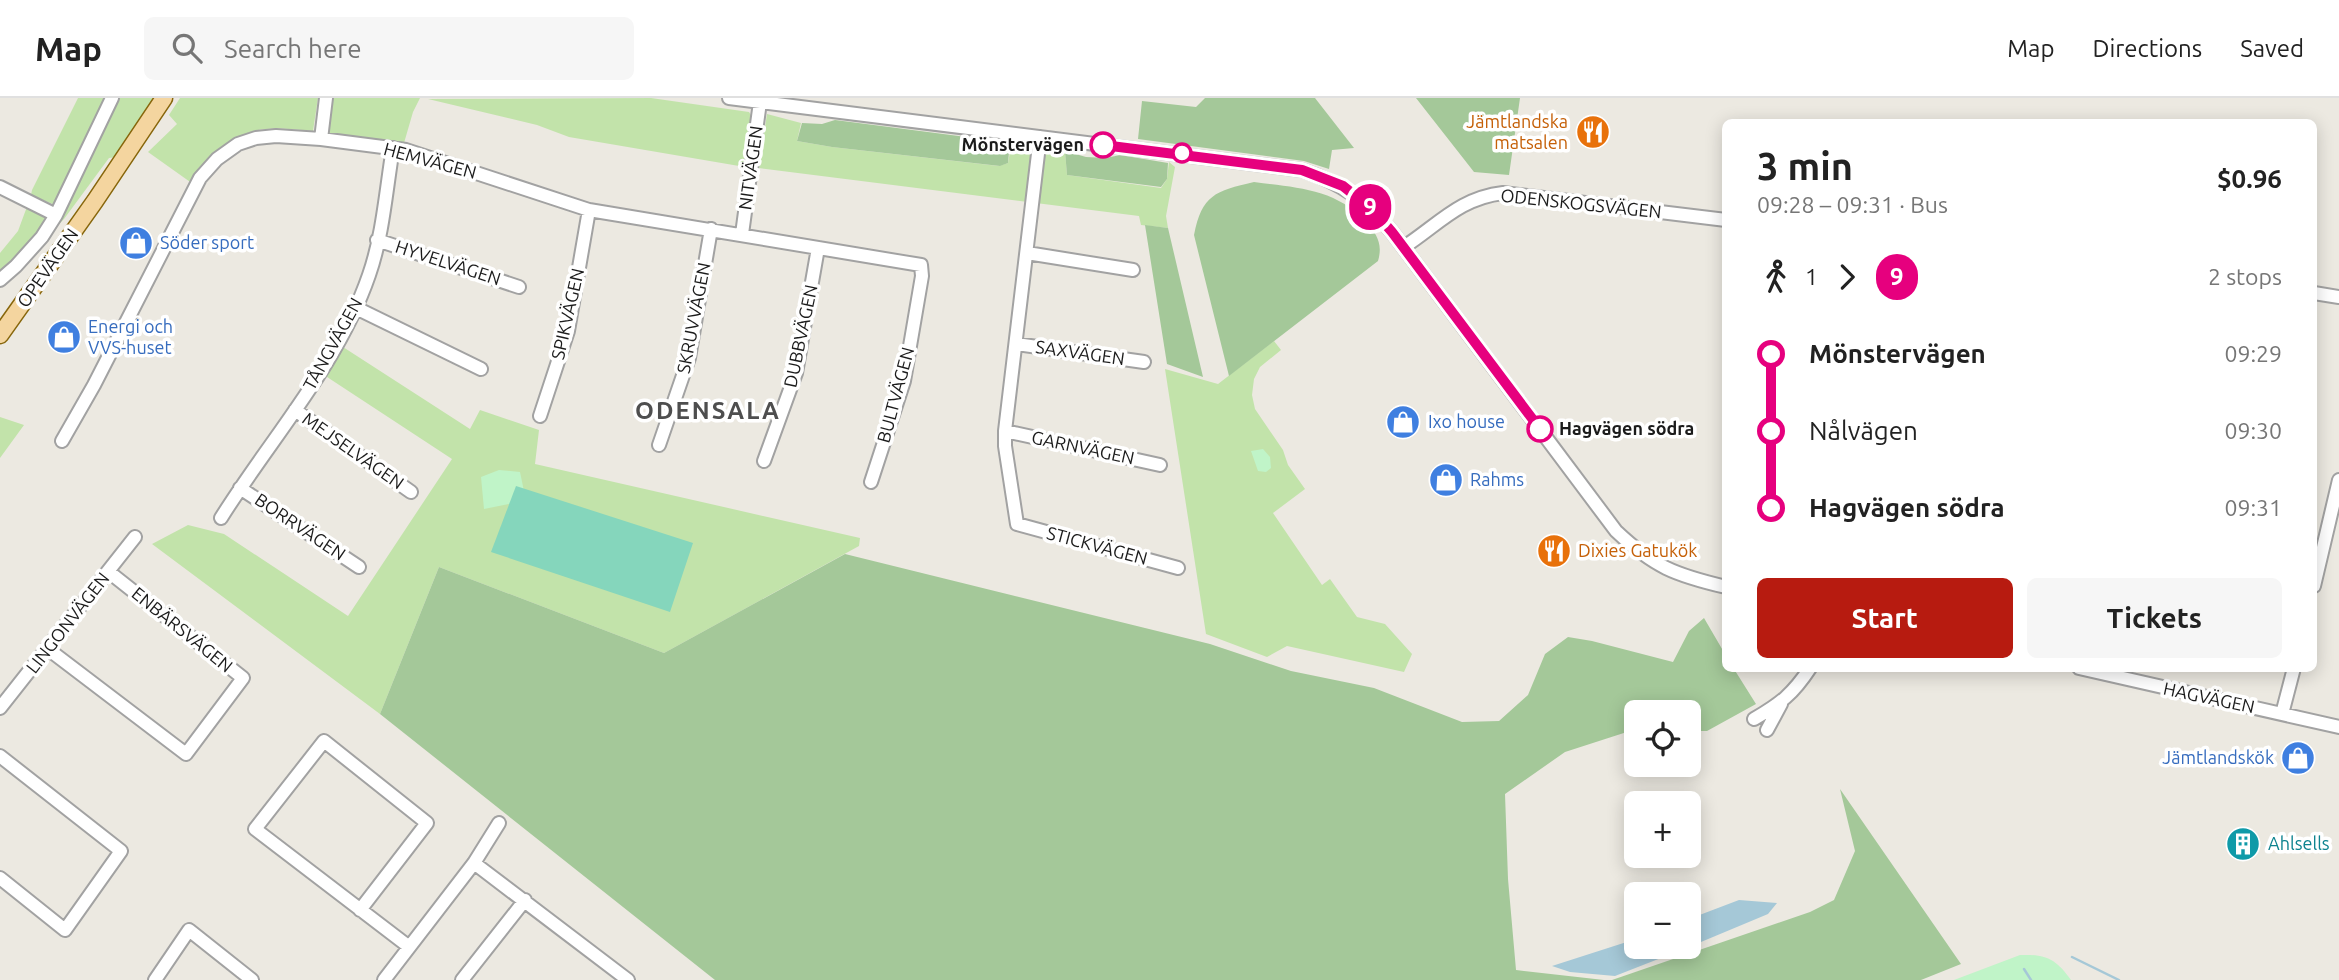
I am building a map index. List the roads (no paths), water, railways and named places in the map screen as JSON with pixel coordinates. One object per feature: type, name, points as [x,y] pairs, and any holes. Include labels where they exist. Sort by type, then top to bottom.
[{"type":"main road","name":"OPEVÄGEN","points":[[0,335],[164,98]]},
{"type":"main road","name":"OPEVÄGEN","points":[[95,201],[175,98]]},
{"type":"street","points":[[0,280],[43,237],[112,98]]},
{"type":"street","points":[[321,139],[326,98]]},
{"type":"street","points":[[729,98],[1302,170],[1343,186],[1362,200],[1404,247],[1616,531],[1641,555],[1664,568],[1722,586]]},
{"type":"street","name":"NITVÄGEN","points":[[742,234],[760,102]]},
{"type":"street","name":"HEMVÄGEN","points":[[62,441],[94,385],[200,178],[217,159],[238,144],[256,138],[276,136],[321,139],[406,150],[589,210],[920,265]]},
{"type":"street","points":[[1006,431],[1040,137]]},
{"type":"street","name":"TÅNGVÄGEN","points":[[221,518],[329,358],[369,275],[393,148]]},
{"type":"street","points":[[0,187],[56,215]]},
{"type":"street","name":"ODENSKOGSVÄGEN","points":[[1404,247],[1464,203],[1485,195],[1503,193],[1722,220]]},
{"type":"street","name":"SPIKVÄGEN","points":[[540,416],[568,331],[589,210]]},
{"type":"street","name":"SKRUVVÄGEN","points":[[659,445],[689,358],[711,229]]},
{"type":"street","name":"HYVELVÄGEN","points":[[377,240],[519,287]]},
{"type":"street","name":"DUBBVÄGEN","points":[[764,461],[796,373],[818,248]]},
{"type":"street","points":[[1027,253],[1133,270]]},
{"type":"street","name":"BULTVÄGEN","points":[[871,482],[904,381],[921,282],[920,265]]},
{"type":"street","points":[[2317,293],[2339,296]]},
{"type":"street","points":[[354,307],[481,369]]},
{"type":"street","name":"SAXVÄGEN","points":[[1016,344],[1144,362]]},
{"type":"street","name":"MEJSELVÄGEN","points":[[295,410],[411,492]]},
{"type":"street","name":"GARNVÄGEN","points":[[1006,431],[1160,465]]},
{"type":"street","name":"STICKVÄGEN","points":[[1006,431],[1005,446],[1017,524],[1178,568]]},
{"type":"street","points":[[2317,573],[2339,480]]},
{"type":"street","name":"BORRVÄGEN","points":[[240,488],[359,567]]},
{"type":"street","name":"LINGONVÄGEN","points":[[0,708],[135,537]]},
{"type":"street","name":"ENBÄRSVÄGEN","points":[[48,649],[186,754],[243,678],[109,572]]},
{"type":"street","points":[[1754,719],[1781,704],[1798,688],[1808,672]]},
{"type":"street","name":"HAGVÄGEN","points":[[2097,672],[2339,727]]},
{"type":"street","points":[[2283,714],[2293,672]]},
{"type":"street","points":[[1767,730],[1781,704]]},
{"type":"street","points":[[360,910],[427,822],[324,741],[255,829],[360,910],[408,946]]},
{"type":"street","points":[[0,755],[121,851],[65,930],[0,878]]},
{"type":"street","points":[[383,980],[474,863],[499,823]]},
{"type":"street","points":[[474,863],[628,980]]},
{"type":"street","points":[[462,980],[525,900]]},
{"type":"street","points":[[155,980],[189,930],[252,980]]},
{"type":"water","points":[[1739,900],[1777,903],[1768,914],[1701,942],[1701,914]]},
{"type":"water","points":[[1624,943],[1624,959],[1658,959],[1615,976],[1570,972],[1552,966]]},
{"type":"waterway","points":[[2072,957],[2119,980]]},
{"type":"waterway","points":[[2024,969],[2031,980]]},
{"type":"place","name":"Jämtlandska matsalen","points":[[1593,132]]},
{"type":"place","name":"Mönstervägen","points":[[1103,145]]},
{"type":"place","name":"Söder sport","points":[[136,243]]},
{"type":"place","name":"Energi och VVS-huset","points":[[64,337]]},
{"type":"place","name":"Ixo house","points":[[1403,422]]},
{"type":"place","name":"Hagvägen södra","points":[[1540,429]]},
{"type":"place","name":"Rahms","points":[[1446,480]]},
{"type":"place","name":"Dixies Gatukök","points":[[1554,551]]},
{"type":"place","name":"Jämtlandskök","points":[[2298,758]]},
{"type":"place","name":"Ahlsells","points":[[2243,844]]},
{"type":"district","name":"ODENSALA","points":[[708,411]]}]
